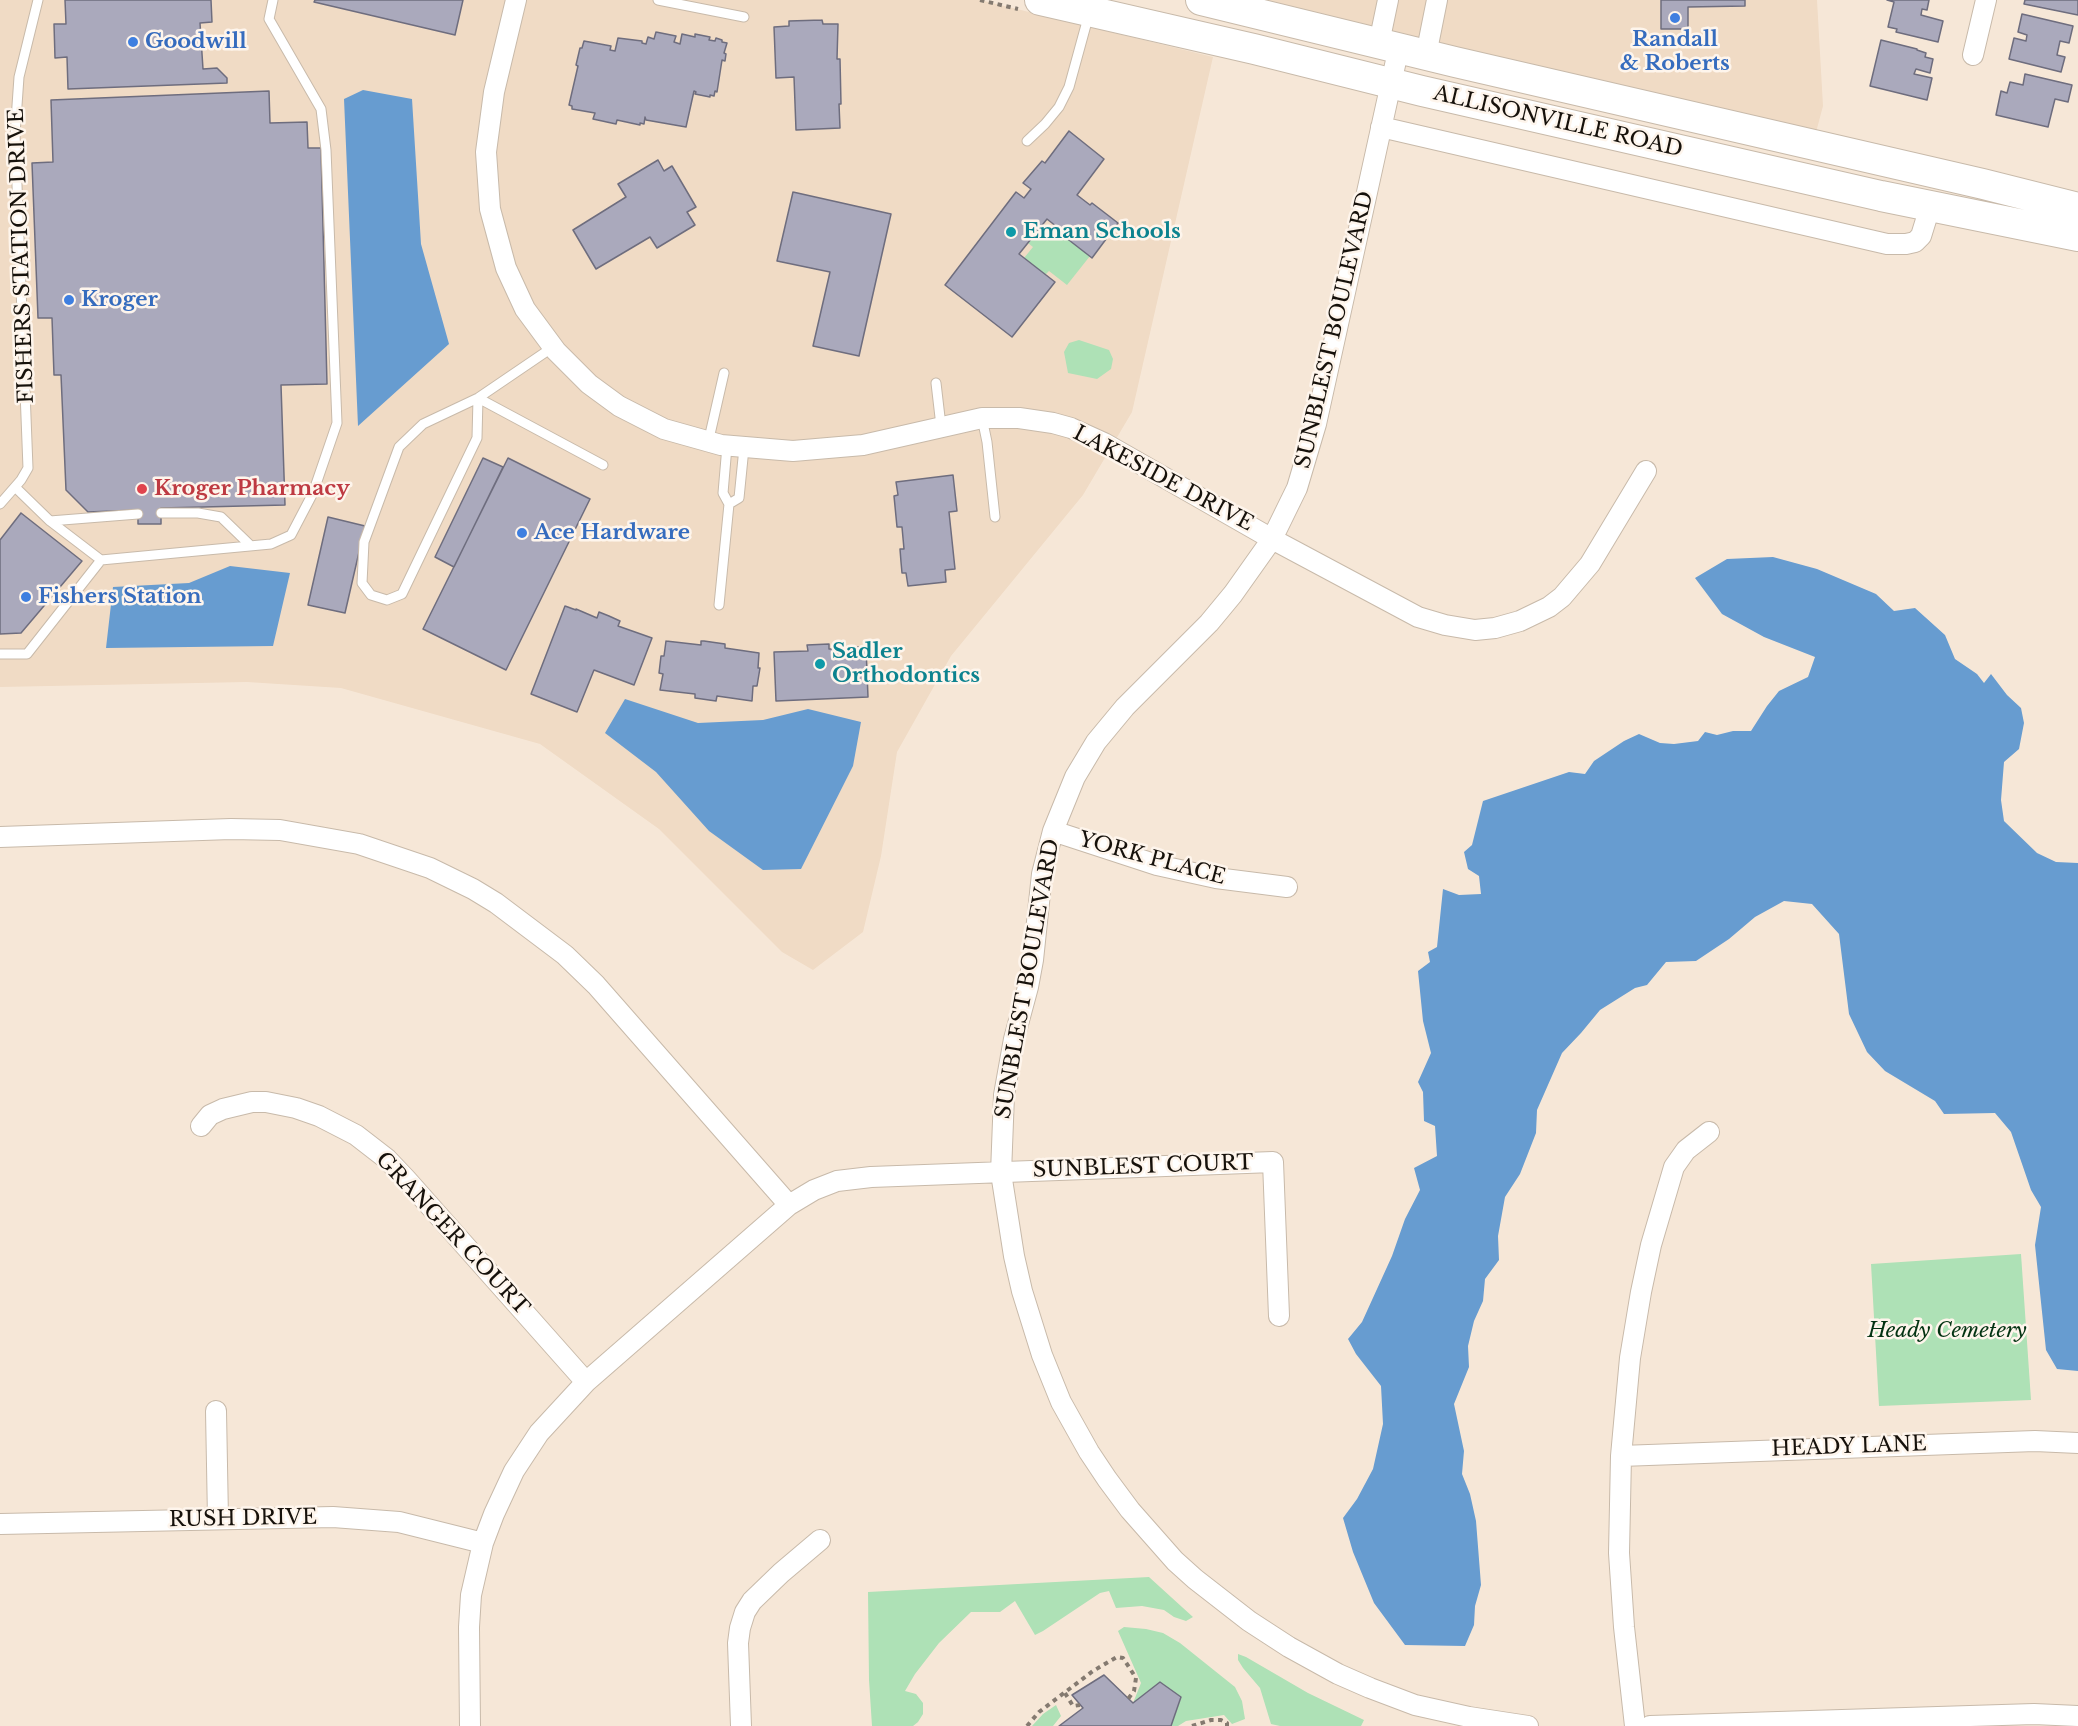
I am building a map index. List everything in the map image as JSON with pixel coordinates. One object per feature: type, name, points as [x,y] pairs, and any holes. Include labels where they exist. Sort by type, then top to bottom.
[{"type":"main road","name":"ALLISONVILLE ROAD","points":[[1040,0],[1930,207],[2078,236]]},
{"type":"main road","name":"ALLISONVILLE ROAD","points":[[1201,0],[2078,208]]},
{"type":"street","name":"LAKESIDE DRIVE","points":[[516,0],[494,92],[486,152],[490,209],[506,268],[525,309],[552,347],[589,384],[619,406],[664,429],[726,445],[793,451],[863,445],[982,418],[1020,418],[1071,428],[1104,443],[1272,539],[1418,617],[1458,628],[1495,628],[1534,616],[1549,607],[1574,585],[1590,564],[1646,471]]},
{"type":"street","points":[[1388,0],[1401,48]]},
{"type":"street","points":[[1401,48],[1437,0]]},
{"type":"street","points":[[1973,54],[1986,0]]},
{"type":"street","name":"SUNBLEST BOULEVARD","points":[[1401,48],[1390,83],[1316,424],[1297,488],[1272,539],[1233,594],[1209,623],[1125,707],[1096,742],[1075,777],[1053,831],[1042,874],[1033,960],[1014,1039],[1004,1095],[1001,1173],[1012,1246],[1022,1292],[1042,1355],[1061,1402],[1083,1443],[1107,1479],[1130,1510],[1174,1561],[1241,1616],[1289,1647],[1338,1674],[1415,1704],[1469,1717],[1528,1726]]},
{"type":"street","points":[[1381,127],[1887,244],[1915,242],[1921,236],[1930,207]]},
{"type":"street","points":[[0,837],[280,830],[359,843],[430,868],[496,903],[565,955],[596,986],[789,1205]]},
{"type":"street","name":"YORK PLACE","points":[[1053,831],[1157,865],[1216,878],[1287,887]]},
{"type":"street","name":"GRANGER COURT","points":[[201,1126],[210,1115],[223,1109],[252,1102],[266,1102],[296,1108],[319,1116],[356,1135],[387,1159],[406,1179],[586,1382]]},
{"type":"street","points":[[1635,1726],[1619,1553],[1621,1456],[1631,1347],[1652,1245],[1674,1167],[1686,1149],[1710,1132]]},
{"type":"street","name":"SUNBLEST COURT","points":[[1001,1173],[1273,1162],[1280,1316]]},
{"type":"street","points":[[470,1726],[470,1605],[478,1558],[483,1543],[514,1471],[539,1433],[586,1382],[789,1205],[826,1185],[848,1179],[1001,1173]]},
{"type":"street","points":[[216,1410],[218,1519]]},
{"type":"street","name":"HEADY LANE","points":[[1621,1456],[2035,1441],[2078,1443]]},
{"type":"street","name":"RUSH DRIVE","points":[[0,1524],[333,1517],[374,1519],[421,1527],[483,1543]]},
{"type":"street","points":[[741,1726],[738,1643],[740,1628],[746,1612],[752,1601],[820,1540]]},
{"type":"street","points":[[1650,1726],[2011,1715],[2078,1716]]},
{"type":"lane","name":"FISHERS STATION DRIVE","points":[[0,504],[28,468],[15,134],[19,77],[38,0]]},
{"type":"lane","points":[[15,487],[50,521],[101,560],[271,544],[291,535],[314,493],[338,423],[326,150],[321,109],[269,19],[273,0]]},
{"type":"lane","points":[[658,0],[744,17]]},
{"type":"lane","points":[[1027,141],[1059,107],[1069,87],[1086,25]]},
{"type":"lane","points":[[478,398],[477,438],[402,594],[387,600],[371,595],[362,583],[364,542],[399,447],[423,424],[478,398],[552,347]]},
{"type":"lane","points":[[719,605],[729,504],[723,493],[726,445],[724,373]]},
{"type":"lane","points":[[936,383],[941,426]]},
{"type":"lane","points":[[478,398],[603,465]]},
{"type":"lane","points":[[982,418],[987,442],[995,517]]},
{"type":"lane","points":[[726,445],[739,498],[729,504]]},
{"type":"lane","points":[[161,513],[198,513],[221,517],[251,546]]},
{"type":"lane","points":[[50,521],[138,514]]},
{"type":"lane","points":[[0,654],[27,654],[101,560]]},
{"type":"path","points":[[1027,1726],[1039,1712],[1093,1671],[1117,1657],[1124,1658],[1136,1678],[1134,1691],[1128,1699]]},
{"type":"path","points":[[1065,1693],[1073,1706],[1080,1705]]},
{"type":"path","points":[[1192,1726],[1211,1720],[1221,1720],[1227,1722],[1227,1726]]},
{"type":"shaded area","points":[[0,0],[980,0],[1213,57],[1132,412],[1083,495],[951,656],[897,752],[881,856],[863,932],[813,970],[782,952],[659,829],[540,744],[341,688],[247,682],[0,687]]},
{"type":"shaded area","points":[[1230,0],[1817,0],[1823,106],[1815,136]]},
{"type":"green space","points":[[1039,229],[1052,240],[1060,230],[1067,235],[1066,238],[1090,256],[1067,285],[1049,271],[1045,275],[1024,258],[1033,247],[1028,243]]},
{"type":"green space","points":[[1079,340],[1109,350],[1113,359],[1111,369],[1097,379],[1068,373],[1064,352],[1069,343]]},
{"type":"green space","name":"Heady Cemetery","points":[[2021,1254],[2031,1400],[1879,1406],[1871,1264]]},
{"type":"green space","points":[[1149,1577],[1193,1617],[1186,1621],[1164,1610],[1142,1606],[1116,1608],[1109,1591],[1100,1593],[1035,1635],[1015,1601],[1000,1612],[971,1612],[939,1643],[905,1691],[916,1694],[923,1703],[923,1714],[918,1722],[913,1726],[872,1726],[868,1592]]},
{"type":"green space","points":[[1124,1627],[1163,1633],[1180,1643],[1235,1687],[1242,1701],[1245,1719],[1232,1724],[1224,1715],[1186,1721],[1178,1726],[1171,1726],[1181,1698],[1160,1682],[1133,1703],[1141,1683],[1118,1631]]},
{"type":"green space","points":[[1238,1654],[1308,1693],[1364,1720],[1361,1726],[1271,1724],[1260,1688],[1243,1668],[1238,1660]]},
{"type":"green space","points":[[1056,1705],[1061,1716],[1053,1726],[1032,1726],[1043,1714]]},
{"type":"water","points":[[363,90],[412,99],[421,244],[449,344],[358,426],[344,99]]},
{"type":"water","points":[[1773,557],[1817,569],[1876,594],[1894,611],[1915,608],[1945,635],[1955,659],[1977,674],[1984,683],[1991,674],[2007,695],[2021,708],[2024,723],[2019,749],[2004,762],[2001,800],[2004,821],[2037,853],[2056,862],[2078,863],[2078,1371],[2057,1369],[2046,1350],[2035,1245],[2041,1207],[2031,1190],[2011,1132],[1995,1113],[1944,1114],[1935,1101],[1885,1071],[1867,1052],[1849,1014],[1839,934],[1812,904],[1784,901],[1755,917],[1729,939],[1696,961],[1666,962],[1647,985],[1635,988],[1600,1010],[1562,1053],[1537,1110],[1536,1133],[1520,1174],[1505,1197],[1498,1236],[1499,1260],[1485,1279],[1483,1301],[1474,1321],[1468,1346],[1469,1367],[1454,1404],[1464,1451],[1462,1474],[1470,1494],[1476,1521],[1481,1585],[1475,1606],[1474,1625],[1465,1646],[1405,1645],[1374,1603],[1353,1552],[1343,1518],[1357,1499],[1373,1469],[1383,1424],[1381,1386],[1356,1354],[1348,1339],[1362,1322],[1392,1256],[1405,1219],[1420,1190],[1414,1168],[1437,1156],[1435,1126],[1424,1121],[1423,1092],[1418,1082],[1431,1053],[1423,1021],[1418,971],[1430,962],[1428,952],[1437,947],[1443,889],[1459,895],[1481,894],[1479,876],[1468,869],[1464,852],[1472,845],[1483,801],[1569,772],[1585,774],[1594,761],[1639,734],[1660,743],[1674,744],[1698,741],[1705,732],[1717,735],[1733,731],[1751,731],[1779,691],[1808,677],[1815,657],[1764,637],[1722,614],[1695,578],[1727,559]]},
{"type":"water","points":[[230,566],[290,573],[273,646],[106,648],[113,587],[189,583]]},
{"type":"water","points":[[625,699],[698,723],[763,720],[808,709],[861,722],[853,766],[801,869],[763,870],[709,831],[656,772],[605,733]]},
{"type":"building","points":[[65,0],[211,0],[212,22],[200,23],[203,69],[217,68],[227,78],[227,83],[68,89],[67,57],[55,58],[54,24],[66,24]]},
{"type":"building","points":[[315,0],[463,0],[455,35],[314,2]]},
{"type":"building","name":"Randall & Roberts","points":[[1661,0],[1745,0],[1745,6],[1688,7],[1688,29],[1661,29]]},
{"type":"building","points":[[1887,0],[1929,0],[1927,10],[1922,9],[1921,15],[1943,21],[1938,42],[1896,32],[1897,29],[1888,27],[1894,2]]},
{"type":"building","points":[[2025,0],[2078,0],[2078,15],[2024,4]]},
{"type":"building","points":[[2022,14],[2073,26],[2069,43],[2060,41],[2057,55],[2065,57],[2061,72],[2009,59],[2014,38],[2026,41],[2027,35],[2018,32]]},
{"type":"building","points":[[822,20],[823,24],[838,24],[840,128],[796,130],[794,77],[776,78],[774,27],[789,26],[789,21]]},
{"type":"building","points":[[656,32],[676,36],[674,42],[680,44],[682,34],[710,37],[709,40],[715,41],[716,38],[727,43],[717,92],[715,91],[714,96],[710,95],[710,97],[695,94],[694,91],[686,127],[646,120],[645,117],[644,124],[640,123],[640,125],[617,120],[616,124],[593,119],[595,113],[572,109],[569,105],[578,66],[576,65],[584,41],[611,46],[610,50],[615,51],[618,38],[642,41],[646,44],[648,37],[654,39]]},
{"type":"building","points":[[1881,40],[1917,49],[1926,53],[1925,57],[1933,59],[1930,73],[1916,69],[1914,74],[1932,78],[1927,100],[1870,86]]},
{"type":"building","points":[[2025,74],[2072,85],[2068,102],[2055,99],[2048,127],[1996,115],[2001,91],[2007,93],[2010,82],[2023,85]]},
{"type":"building","points":[[269,91],[270,123],[307,122],[308,148],[321,148],[327,384],[281,385],[285,505],[161,508],[161,524],[138,524],[138,510],[88,512],[66,490],[61,375],[54,375],[52,318],[38,318],[32,163],[53,162],[51,100]]},
{"type":"building","name":"Eman Schools","points":[[1069,131],[1104,159],[1077,195],[1090,205],[1092,203],[1118,223],[1092,258],[1065,237],[1067,235],[1047,219],[1019,254],[1055,282],[1012,337],[945,285],[1016,192],[1024,198],[1031,189],[1023,183],[1042,161],[1045,163]]},
{"type":"building","points":[[658,160],[664,171],[672,166],[696,207],[687,212],[695,225],[657,248],[650,237],[596,269],[573,230],[626,197],[618,184]]},
{"type":"building","points":[[793,192],[891,214],[859,356],[813,346],[830,272],[777,261]]},
{"type":"building","points":[[483,458],[503,467],[454,567],[435,557]]},
{"type":"building","name":"Ace Hardware","points":[[508,458],[590,499],[506,670],[423,629]]},
{"type":"building","points":[[953,475],[957,511],[949,512],[955,569],[945,570],[946,582],[908,586],[906,573],[902,573],[900,549],[904,549],[902,527],[897,527],[894,496],[898,495],[896,482]]},
{"type":"building","name":"Fishers Station","points":[[21,513],[82,561],[21,633],[0,634],[0,540]]},
{"type":"building","points":[[328,517],[365,526],[345,613],[308,605]]},
{"type":"building","points":[[565,606],[597,618],[599,612],[620,621],[618,626],[652,638],[634,685],[594,670],[577,712],[531,694]]},
{"type":"building","points":[[666,641],[701,645],[701,641],[704,641],[725,644],[725,648],[759,653],[758,668],[760,668],[757,686],[753,686],[752,701],[717,696],[716,701],[695,698],[695,694],[660,690],[663,674],[659,673],[661,656],[664,656]]},
{"type":"building","name":"Sadler Orthodontics","points":[[829,644],[829,649],[866,647],[868,697],[776,701],[774,652],[808,651],[807,645]]},
{"type":"building","points":[[1104,1675],[1133,1703],[1160,1682],[1181,1697],[1171,1726],[1059,1726],[1083,1708],[1072,1695]]},
{"type":"place","name":"Randall & Roberts","points":[[1675,18]]},
{"type":"place","name":"Goodwill","points":[[133,42]]},
{"type":"place","name":"Eman Schools","points":[[1011,232]]},
{"type":"place","name":"Kroger","points":[[69,300]]},
{"type":"place","name":"Kroger Pharmacy","points":[[142,489]]},
{"type":"place","name":"Ace Hardware","points":[[522,533]]},
{"type":"place","name":"Fishers Station","points":[[26,597]]},
{"type":"place","name":"Sadler Orthodontics","points":[[820,664]]}]
